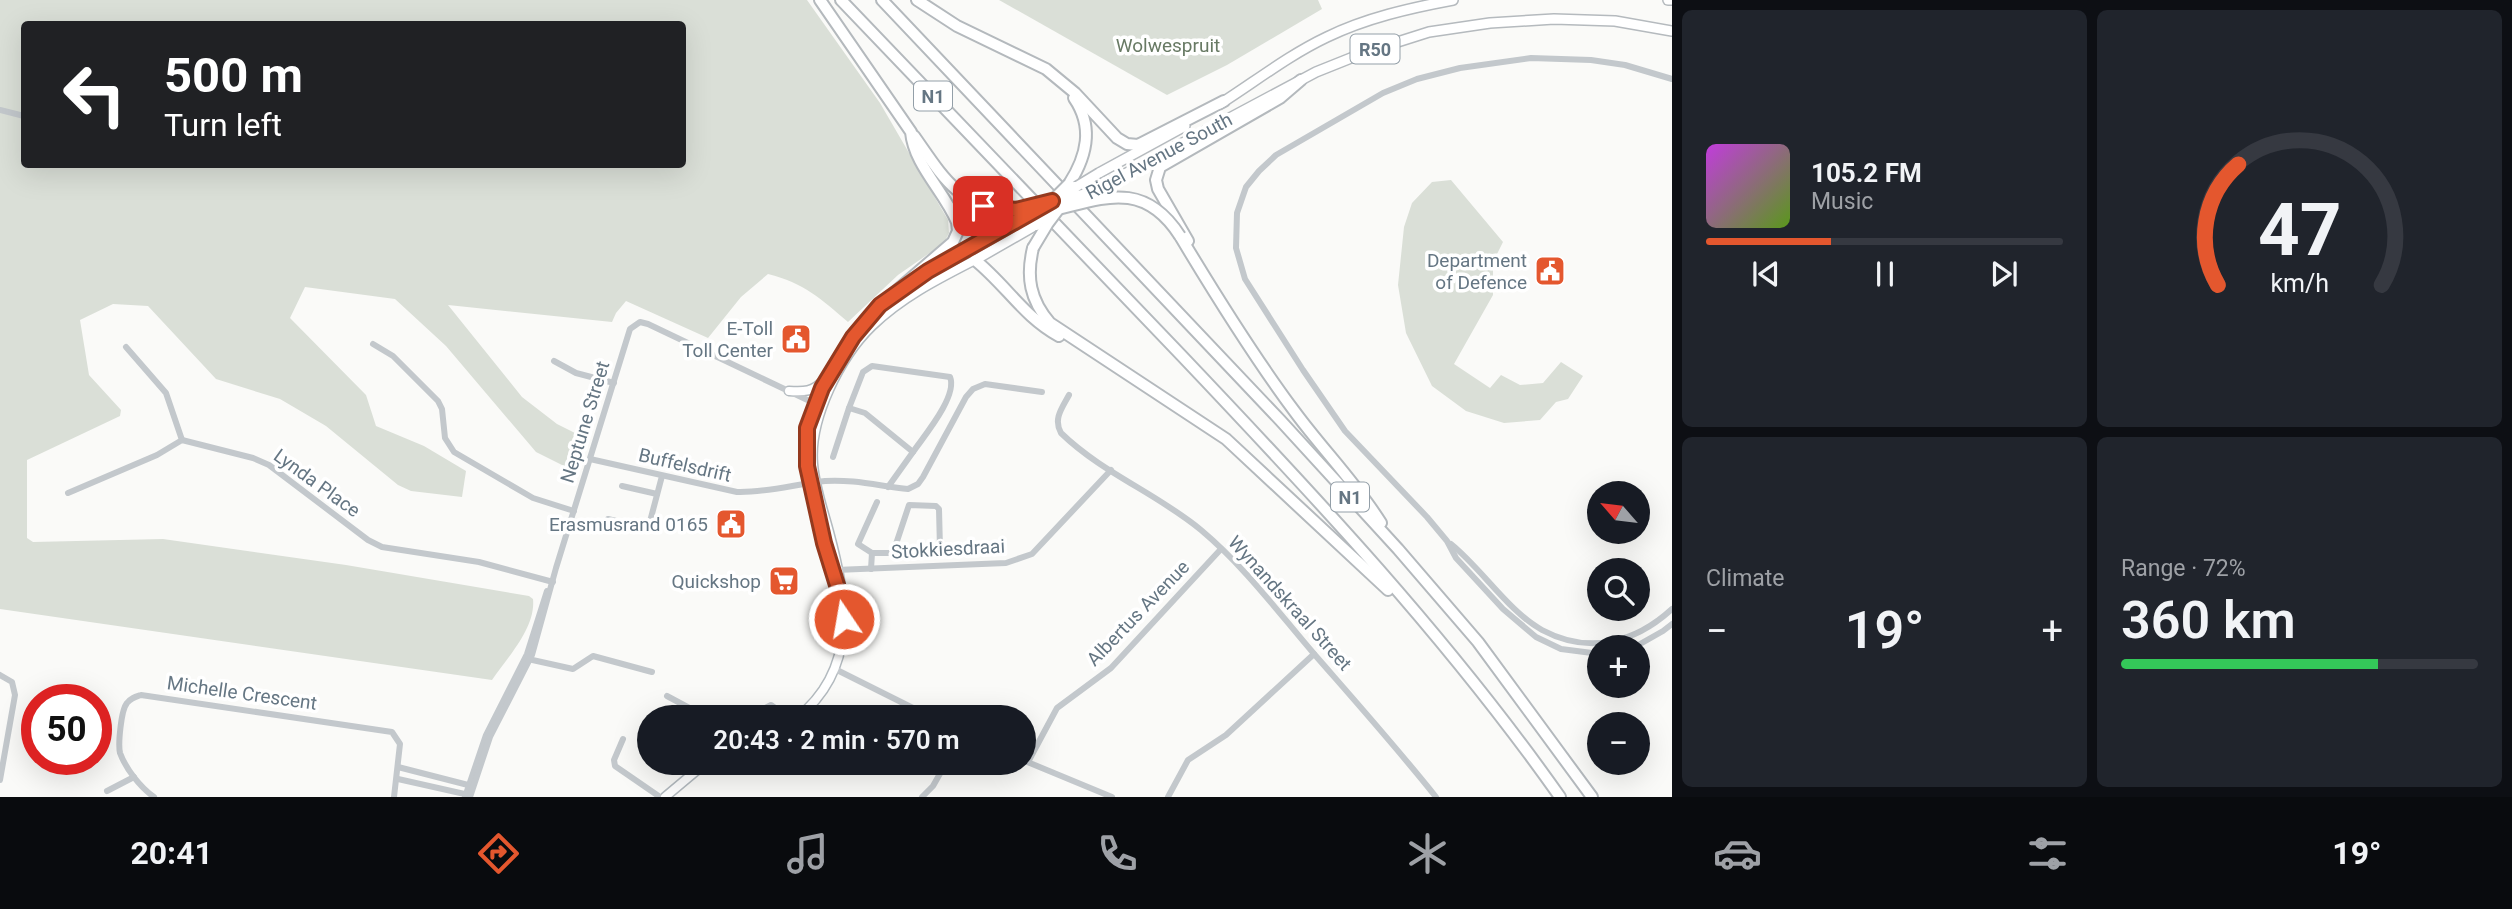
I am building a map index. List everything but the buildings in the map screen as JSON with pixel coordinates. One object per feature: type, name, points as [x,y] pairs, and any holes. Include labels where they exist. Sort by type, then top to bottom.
[{"type":"highway","points":[[820,0],[911,132],[956,190],[983,206],[1009,210],[1120,197],[1158,210],[1167,218],[1296,413],[1366,499],[1398,549]]},
{"type":"highway","name":"N1","points":[[841,0],[1302,483],[1426,625],[1530,754],[1560,797]]},
{"type":"highway","name":"N1","points":[[882,0],[1280,420],[1398,549],[1478,642],[1592,797]]},
{"type":"highway","points":[[917,0],[957,26],[1046,69],[1091,109],[1111,133],[1127,144],[1138,145],[1224,101]]},
{"type":"highway","points":[[1019,56],[1068,91],[1081,109],[1087,135],[1086,151],[1067,199]]},
{"type":"highway","points":[[1209,285],[1158,189],[1158,170],[1168,160],[1280,97],[1301,80]]},
{"type":"highway","points":[[880,305],[947,249],[958,231],[954,215],[912,144],[911,132]]},
{"type":"highway","points":[[1072,186],[1054,206],[1033,248],[1029,277],[1032,292],[1042,314],[1069,337],[1210,428],[1246,455],[1426,625]]},
{"type":"highway","points":[[1027,215],[1043,213],[1067,199],[1086,194]]},
{"type":"highway","points":[[1036,225],[1043,213]]},
{"type":"highway","points":[[975,260],[996,276],[1042,328],[1137,381]]},
{"type":"main road","name":"Rigel Avenue South","points":[[1072,186],[1175,132],[1304,49],[1352,25],[1453,0]]},
{"type":"main road","name":"Rigel Avenue South","points":[[811,705],[835,670],[842,650],[844,630],[836,570],[813,483],[806,435],[844,350],[862,324],[880,305],[928,271],[1027,215],[1086,194],[1301,80],[1366,52],[1429,32],[1490,23],[1554,19],[1615,21],[1672,31]]},
{"type":"main road","name":"Rigel Avenue South","points":[[819,405],[847,357],[872,326],[908,296],[1036,225],[1054,206]]},
{"type":"main road","points":[[789,391],[807,392],[814,389],[844,350]]},
{"type":"main road","points":[[662,797],[691,775]]},
{"type":"street","points":[[1672,79],[1625,65],[1591,60],[1531,58],[1460,68],[1417,79],[1378,96],[1276,155],[1246,187],[1235,230],[1236,248],[1245,279],[1345,431],[1447,541],[1524,616],[1541,629],[1564,639],[1590,643],[1616,642],[1636,636],[1657,623],[1672,609]]},
{"type":"street","points":[[0,110],[21,115]]},
{"type":"street","name":"Neptune Street","points":[[468,796],[492,729],[528,659],[633,326],[640,322],[648,324],[789,391]]},
{"type":"street","points":[[373,344],[393,356],[438,401],[442,409],[445,438],[454,452],[533,498],[574,511]]},
{"type":"street","points":[[68,493],[156,455],[182,439],[166,393],[126,347]]},
{"type":"street","points":[[554,361],[576,373],[614,383]]},
{"type":"street","points":[[833,457],[863,372],[872,366],[950,377],[952,386],[942,410],[888,487]]},
{"type":"street","name":"Buffelsdrift","points":[[590,459],[737,492],[753,493],[813,483],[845,481],[908,489],[918,484],[973,389],[985,384],[1042,392]]},
{"type":"street","points":[[789,391],[819,405]]},
{"type":"street","name":"Wynandskraal Street","points":[[1069,395],[1057,419],[1058,429],[1064,436],[1200,529],[1221,548],[1263,592],[1436,797]]},
{"type":"street","points":[[849,408],[865,413],[913,452]]},
{"type":"street","name":"Lynda Place","points":[[182,439],[261,461],[368,540],[382,547],[479,562],[552,582]]},
{"type":"street","name":"Stokkiesdraai","points":[[836,570],[999,564],[1024,558],[1032,554],[1111,470]]},
{"type":"street","points":[[608,519],[648,530],[662,476]]},
{"type":"street","points":[[622,486],[656,494]]},
{"type":"street","points":[[877,502],[858,544],[872,553],[893,553],[938,552],[939,509],[936,506],[909,505],[893,553]]},
{"type":"street","points":[[1447,541],[1456,558],[1503,609],[1536,637],[1561,649],[1587,652]]},
{"type":"street","name":"Albertus Avenue","points":[[1036,745],[1057,708],[1111,668],[1221,548]]},
{"type":"street","points":[[871,569],[872,553]]},
{"type":"street","points":[[1650,638],[1672,624]]},
{"type":"street","points":[[1168,797],[1188,761],[1226,735],[1314,654]]},
{"type":"street","points":[[528,659],[573,669],[593,656],[652,672]]},
{"type":"street","points":[[835,670],[906,705]]},
{"type":"street","points":[[0,675],[12,682],[15,688],[0,780]]},
{"type":"street","name":"Michelle Crescent","points":[[154,797],[134,777],[121,755],[119,746],[125,706],[131,699],[141,695],[386,730],[395,734],[400,744],[394,797]]},
{"type":"street","points":[[667,696],[684,705]]},
{"type":"street","points":[[623,738],[614,760],[615,766],[662,797]]},
{"type":"street","points":[[1036,766],[1112,797]]},
{"type":"street","points":[[398,768],[471,786]]},
{"type":"street","points":[[922,797],[939,775]]},
{"type":"street","points":[[107,791],[134,777]]},
{"type":"street","points":[[398,779],[468,796]]},
{"type":"street","points":[[1087,797],[1091,790]]},
{"type":"green space","points":[[0,0],[807,0],[880,103],[948,220],[949,233],[944,243],[898,275],[848,322],[802,287],[768,274],[741,297],[708,338],[626,301],[612,322],[448,305],[522,397],[557,424],[575,433],[566,467],[536,452],[446,346],[395,299],[305,287],[290,318],[366,395],[376,426],[424,446],[466,471],[462,497],[411,491],[398,485],[326,426],[280,399],[216,379],[148,306],[113,304],[80,320],[89,375],[121,410],[120,416],[27,460],[27,538],[33,542],[163,539],[346,565],[529,596],[533,599],[530,621],[492,680],[0,609]]},
{"type":"green space","name":"Wolwespruit","points":[[999,0],[1318,0],[1322,9],[1227,65],[1167,95]]},
{"type":"green space","points":[[1451,180],[1503,242],[1493,262],[1493,295],[1454,364],[1490,388],[1501,375],[1520,385],[1543,383],[1561,362],[1583,376],[1568,399],[1556,402],[1540,420],[1504,423],[1466,411],[1432,386],[1406,333],[1398,285],[1404,227],[1412,203],[1432,182]]},
{"type":"place","name":"Department of Defence","points":[[1550,271]]},
{"type":"place","name":"E-Toll Toll Center","points":[[796,339]]},
{"type":"place","name":"Erasmusrand 0165","points":[[731,524]]},
{"type":"place","name":"Quickshop","points":[[784,581]]},
{"type":"route","points":[[844,619],[807,466],[807,428],[810,418],[822,388],[844,350],[862,324],[880,305],[928,271],[1052,201],[1016,210],[983,206]]}]
